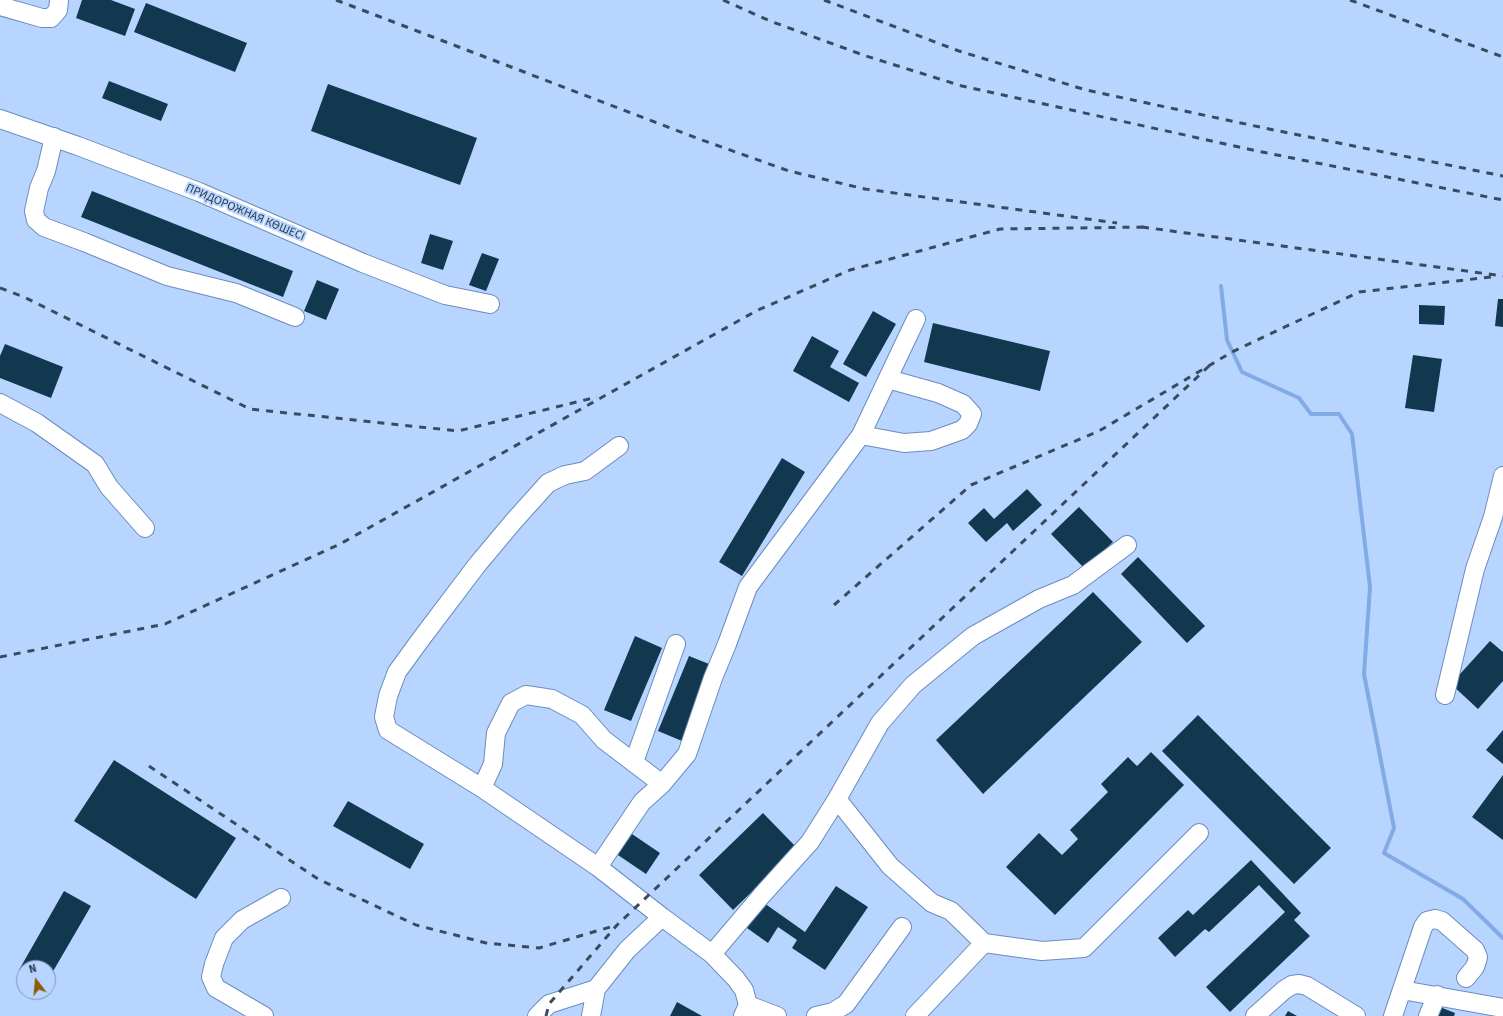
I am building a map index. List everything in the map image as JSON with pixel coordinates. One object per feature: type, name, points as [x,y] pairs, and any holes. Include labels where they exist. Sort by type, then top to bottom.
[{"type":"street","points":[[0,6],[42,18],[51,18],[58,10],[60,0]]},
{"type":"street","name":"ПРИДОРОЖНАЯ КӨШЕСІ","points":[[0,119],[54,137],[199,192],[355,260],[445,295],[490,304]]},
{"type":"street","points":[[54,137],[34,211],[36,220],[44,227],[167,276],[236,293],[294,317]]},
{"type":"street","points":[[598,867],[642,802],[662,784],[687,754],[713,678],[748,587],[861,435],[916,319]]},
{"type":"street","points":[[861,435],[904,443],[931,441],[962,430],[968,424],[972,414],[963,404],[938,393],[888,379]]},
{"type":"street","points":[[0,403],[37,423],[95,464],[109,487],[145,528]]},
{"type":"street","points":[[619,446],[585,471],[548,483],[513,522],[476,566],[397,672],[388,696],[384,717],[388,730],[482,788],[598,867],[712,954],[736,979],[744,990],[746,1010],[778,1016]]},
{"type":"street","points":[[1445,695],[1476,569],[1493,517],[1503,476]]},
{"type":"street","points":[[712,954],[762,895],[810,842],[837,799],[880,723],[913,685],[973,636],[1039,599],[1073,585],[1127,545]]},
{"type":"street","points":[[634,762],[676,644]]},
{"type":"street","points":[[482,788],[492,764],[496,733],[511,703],[526,694],[552,699],[582,716],[604,740],[662,784]]},
{"type":"street","points":[[837,799],[890,866],[932,903],[951,911],[984,943],[1042,951],[1084,948],[1199,833]]},
{"type":"street","points":[[264,1016],[216,988],[211,977],[214,964],[224,938],[242,920],[281,898]]},
{"type":"street","points":[[591,1016],[596,989],[627,950],[662,917]]},
{"type":"street","points":[[1393,1016],[1423,927],[1427,921],[1435,919],[1442,921],[1475,950],[1478,957],[1477,961],[1475,967],[1466,978]]},
{"type":"street","points":[[816,1016],[833,1012],[846,1004],[902,927]]},
{"type":"street","points":[[915,1016],[984,943]]},
{"type":"street","points":[[1255,1016],[1284,990],[1292,985],[1299,984],[1307,986],[1356,1016]]},
{"type":"street","points":[[537,1016],[549,1004],[596,989]]},
{"type":"street","points":[[1402,990],[1437,995],[1474,1010],[1503,1008]]},
{"type":"street","points":[[1428,1016],[1437,995]]},
{"type":"building","points":[[82,0],[111,0],[135,9],[125,36],[76,18]]},
{"type":"building","points":[[146,3],[247,43],[235,72],[134,32]]},
{"type":"building","points":[[109,81],[168,104],[161,121],[102,98]]},
{"type":"building","points":[[328,84],[477,138],[460,185],[311,131]]},
{"type":"building","points":[[92,191],[293,271],[283,297],[81,217]]},
{"type":"building","points":[[430,234],[453,241],[443,270],[421,263]]},
{"type":"building","points":[[482,253],[499,259],[486,291],[469,285]]},
{"type":"building","points":[[317,280],[339,289],[326,320],[304,311]]},
{"type":"building","points":[[1498,299],[1503,299],[1503,327],[1495,326]]},
{"type":"building","points":[[1419,305],[1445,306],[1444,325],[1419,324]]},
{"type":"building","points":[[873,311],[896,324],[866,377],[843,364]]},
{"type":"building","points":[[933,323],[1050,351],[1040,391],[924,362]]},
{"type":"building","points":[[812,336],[839,351],[830,367],[859,383],[849,402],[793,371]]},
{"type":"building","points":[[5,344],[63,367],[51,398],[0,378],[0,356]]},
{"type":"building","points":[[1413,355],[1442,359],[1434,412],[1405,408]]},
{"type":"building","points":[[782,458],[805,472],[742,576],[719,562]]},
{"type":"building","points":[[1027,489],[1042,505],[1013,531],[1007,523],[986,542],[968,523],[984,508],[994,519]]},
{"type":"building","points":[[1079,507],[1113,542],[1085,569],[1051,534]]},
{"type":"building","points":[[1138,557],[1205,626],[1187,643],[1121,574]]},
{"type":"building","points":[[1093,592],[1142,642],[983,794],[936,740]]},
{"type":"building","points":[[635,636],[662,648],[631,721],[604,710]]},
{"type":"building","points":[[1490,641],[1503,652],[1503,681],[1478,709],[1451,684]]},
{"type":"building","points":[[689,656],[714,666],[682,741],[658,731]]},
{"type":"building","points":[[1198,715],[1331,848],[1294,884],[1162,751]]},
{"type":"building","points":[[1503,730],[1503,764],[1486,750]]},
{"type":"building","points":[[1151,752],[1184,785],[1055,915],[1006,867],[1039,833],[1062,855],[1078,839],[1070,830],[1108,792],[1101,784],[1128,757],[1137,766]]},
{"type":"building","points":[[114,760],[236,838],[196,899],[74,821]]},
{"type":"building","points":[[1503,775],[1503,840],[1472,817]]},
{"type":"building","points":[[348,801],[424,844],[410,869],[333,826]]},
{"type":"building","points":[[763,813],[797,848],[733,910],[699,875]]},
{"type":"building","points":[[629,832],[660,853],[646,874],[615,853]]},
{"type":"building","points":[[1251,860],[1301,913],[1294,920],[1310,936],[1230,1012],[1206,987],[1285,912],[1259,885],[1209,932],[1205,929],[1175,957],[1158,938],[1188,910],[1193,915]]},
{"type":"building","points":[[836,886],[868,907],[825,970],[792,948],[797,940],[778,927],[768,943],[747,928],[764,903],[805,932]]},
{"type":"building","points":[[64,891],[91,906],[56,966],[56,960],[25,960]]},
{"type":"building","points":[[677,1002],[702,1016],[670,1016]]},
{"type":"building","points":[[1440,1007],[1455,1013],[1454,1016],[1436,1016]]},
{"type":"building","points":[[1288,1011],[1297,1016],[1285,1016]]},
{"type":"waterway","points":[[1221,286],[1227,340],[1242,372],[1299,398],[1311,414],[1339,414],[1352,434],[1370,587],[1364,674],[1394,828],[1384,853],[1463,899],[1503,938]]},
{"type":"railway","points":[[336,0],[702,140],[789,171],[865,189],[1117,223]]},
{"type":"railway","points":[[723,0],[770,21],[866,56],[962,86],[1262,152],[1503,200]]},
{"type":"railway","points":[[824,0],[959,51],[1086,90],[1269,129],[1503,176]]},
{"type":"railway","points":[[1350,0],[1503,57]]},
{"type":"railway","points":[[1142,227],[1503,276]]},
{"type":"railway","points":[[0,657],[165,624],[340,544],[756,311],[850,270],[1000,229],[1148,227]]},
{"type":"railway","points":[[834,605],[971,485],[1099,431],[1232,352],[1359,292],[1491,277]]},
{"type":"railway","points":[[0,288],[24,297],[250,409],[458,431],[597,397]]},
{"type":"railway","points":[[546,1016],[549,1004],[617,925],[1209,366]]},
{"type":"railway","points":[[149,766],[318,879],[416,925],[486,943],[539,948],[617,925]]}]
